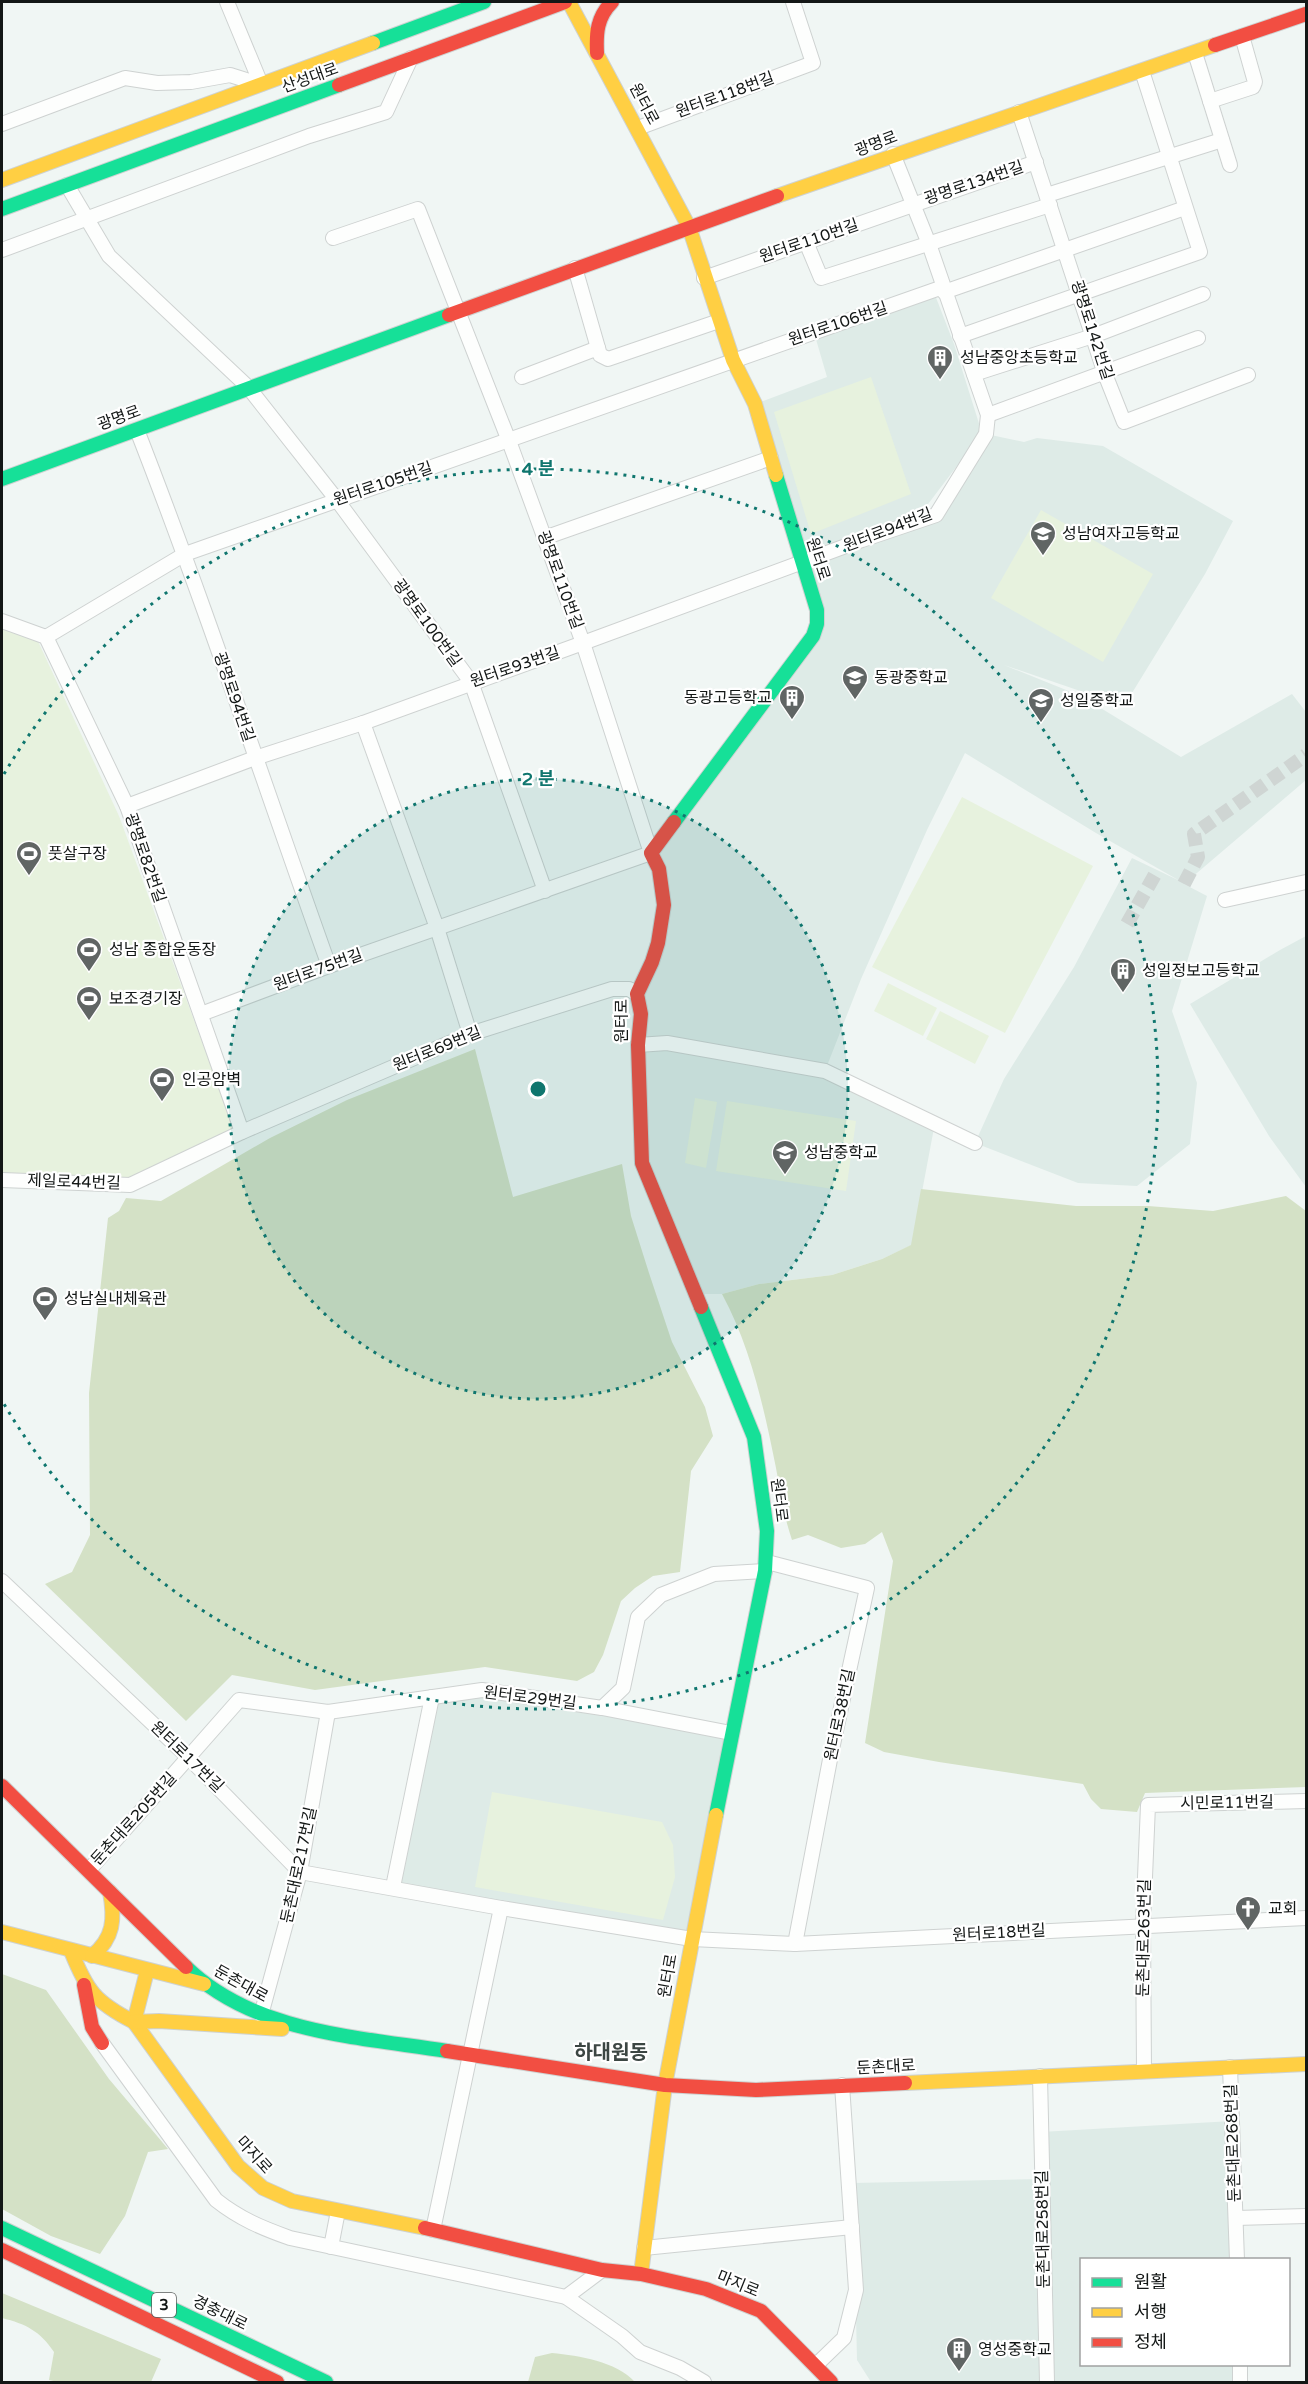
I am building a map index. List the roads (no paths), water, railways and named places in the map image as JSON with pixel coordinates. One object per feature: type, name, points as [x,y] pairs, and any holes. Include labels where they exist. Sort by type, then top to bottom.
[{"type":"main road","name":"산성대로","points":[[2,180],[484,2]]},
{"type":"main road","name":"산성대로","points":[[2,209],[564,2]]},
{"type":"main road","name":"원터로","points":[[569,2],[638,128],[688,227],[733,360],[755,404],[817,610],[817,624],[813,636],[651,853],[658,864],[664,901],[663,920],[649,975],[637,994],[641,1014],[638,1045],[642,1163],[754,1437],[767,1530],[766,1567],[731,1733],[665,2085]]},
{"type":"main road","points":[[597,53],[598,18],[612,2]]},
{"type":"main road","name":"광명로","points":[[2,479],[688,227],[893,154],[1306,14]]},
{"type":"main road","name":"둔촌대로","points":[[2,1786],[204,1984],[261,2015],[319,2031],[665,2085],[756,2090],[1306,2064]]},
{"type":"main road","points":[[92,1956],[106,1947],[113,1931],[114,1910],[110,1892]]},
{"type":"main road","points":[[2,1932],[204,1984]]},
{"type":"main road","points":[[71,1950],[84,1985],[92,2027],[102,2043]]},
{"type":"main road","points":[[134,2022],[147,1971]]},
{"type":"main road","points":[[84,1985],[105,2008],[134,2022]]},
{"type":"main road","points":[[102,2043],[103,2032],[109,2023],[120,2020],[319,2031]]},
{"type":"main road","name":"마지로","points":[[134,2022],[238,2166],[272,2195],[602,2270],[641,2274],[705,2289],[761,2311],[821,2376]]},
{"type":"main road","points":[[641,2274],[665,2085]]},
{"type":"main road","points":[[2,2217],[114,2274],[192,2318]]},
{"type":"main road","name":"경충대로","points":[[2,2228],[326,2382]]},
{"type":"main road","name":"3","points":[[2,2250],[277,2382]]},
{"type":"street","points":[[227,2],[261,84]]},
{"type":"street","name":"원터로118번길","points":[[638,128],[813,63],[793,2]]},
{"type":"street","points":[[1210,101],[1253,87],[1255,82],[1242,36]]},
{"type":"street","points":[[1195,52],[1230,165]]},
{"type":"street","points":[[2,250],[309,136],[386,112],[411,58]]},
{"type":"street","points":[[960,336],[1200,252],[1143,71]]},
{"type":"street","points":[[2,124],[125,78],[157,83],[191,82],[230,75],[261,84]]},
{"type":"street","name":"광명로142번길","points":[[1019,112],[1105,374],[1124,422],[1248,375]]},
{"type":"street","points":[[806,242],[821,278],[928,244],[1169,155],[1222,140]]},
{"type":"street","name":"광명로134번길","points":[[893,154],[928,244],[988,415]]},
{"type":"street","name":"광명로134번길","points":[[913,204],[1036,162]]},
{"type":"street","points":[[67,185],[109,256],[248,387]]},
{"type":"street","name":"원터로110번길","points":[[704,278],[913,204]]},
{"type":"street","points":[[943,290],[1185,208]]},
{"type":"street","points":[[333,238],[418,209],[459,311]]},
{"type":"street","points":[[575,268],[600,355],[608,359],[720,321]]},
{"type":"street","name":"원터로106번길","points":[[733,360],[943,290]]},
{"type":"street","points":[[974,374],[1093,336],[1203,294]]},
{"type":"street","name":"광명로110번길","points":[[459,311],[583,643],[651,853]]},
{"type":"street","points":[[988,415],[1198,338]]},
{"type":"street","points":[[522,377],[598,348]]},
{"type":"street","name":"원터로105번길","points":[[46,637],[185,554],[733,360]]},
{"type":"street","name":"광명로100번길","points":[[248,387],[337,500],[471,682],[545,891]]},
{"type":"street","name":"원터로94번길","points":[[802,563],[936,515],[986,434],[988,415]]},
{"type":"street","name":"광명로94번길","points":[[137,430],[185,554],[329,966]]},
{"type":"street","points":[[544,538],[771,459]]},
{"type":"street","name":"원터로93번길","points":[[127,806],[255,758],[363,723],[802,563]]},
{"type":"street","points":[[2,621],[46,637]]},
{"type":"street","name":"광명로82번길","points":[[46,637],[127,806],[242,1132]]},
{"type":"street","points":[[363,723],[436,928],[470,1034]]},
{"type":"street","name":"원터로75번길","points":[[201,1014],[329,966],[651,853]]},
{"type":"street","points":[[1224,900],[1306,882]]},
{"type":"street","name":"원터로69번길","points":[[242,1132],[470,1034],[612,989],[629,989],[637,994]]},
{"type":"street","points":[[638,1045],[667,1043],[825,1071],[975,1143]]},
{"type":"street","name":"제일로44번길","points":[[2,1180],[130,1185],[242,1132]]},
{"type":"street","points":[[602,1708],[623,1688],[638,1617],[660,1595],[714,1574],[766,1567]]},
{"type":"street","name":"원터로38번길","points":[[766,1567],[867,1588],[832,1749],[795,1944]]},
{"type":"street","name":"원터로17번길","points":[[2,1581],[189,1758],[300,1872]]},
{"type":"street","name":"원터로29번길","points":[[328,1712],[482,1690],[602,1708],[731,1733]]},
{"type":"street","points":[[393,1887],[432,1697]]},
{"type":"street","name":"둔촌대로205번길","points":[[89,1870],[239,1700],[328,1712]]},
{"type":"street","name":"둔촌대로217번길","points":[[261,2015],[300,1872],[328,1712]]},
{"type":"street","name":"시민로11번길","points":[[1148,1805],[1306,1801]]},
{"type":"street","name":"둔촌대로263번길","points":[[1144,2071],[1143,1925],[1148,1805]]},
{"type":"street","points":[[300,1872],[692,1940]]},
{"type":"street","points":[[433,2230],[501,1908]]},
{"type":"street","name":"원터로18번길","points":[[692,1940],[795,1944],[1306,1918]]},
{"type":"street","points":[[102,2043],[216,2200],[237,2217],[290,2238],[566,2297],[622,2336],[640,2352],[680,2368],[704,2382]]},
{"type":"street","name":"둔촌대로268번길","points":[[1230,2067],[1237,2258]]},
{"type":"street","name":"둔촌대로258번길","points":[[1040,2076],[1047,2382]]},
{"type":"street","points":[[821,2376],[844,2338],[856,2290],[842,2085]]},
{"type":"street","points":[[331,2247],[338,2211]]},
{"type":"street","name":"둔촌대로268번길","points":[[1236,2218],[1306,2216]]},
{"type":"street","points":[[644,2248],[852,2227]]},
{"type":"street","points":[[566,2297],[602,2270]]},
{"type":"street","points":[[1240,2366],[1240,2382]]},
{"type":"tunnel","points":[[1184,884],[1198,857],[1194,834],[1306,755]]},
{"type":"tunnel","points":[[1127,924],[1157,871]]},
{"type":"place","name":"성남중앙초등학교","points":[[940,381]]},
{"type":"place","name":"성남여자고등학교","points":[[1043,557]]},
{"type":"place","name":"동광중학교","points":[[855,701]]},
{"type":"place","name":"동광고등학교","points":[[792,721]]},
{"type":"place","name":"성일중학교","points":[[1041,724]]},
{"type":"place","name":"풋살구장","points":[[29,877]]},
{"type":"place","name":"성남 종합운동장","points":[[89,973]]},
{"type":"place","name":"성일정보고등학교","points":[[1123,994]]},
{"type":"place","name":"보조경기장","points":[[89,1022]]},
{"type":"place","name":"인공암벽","points":[[162,1103]]},
{"type":"place","name":"성남중학교","points":[[785,1176]]},
{"type":"place","name":"성남실내체육관","points":[[45,1322]]},
{"type":"place","name":"교회","points":[[1248,1932]]},
{"type":"place","name":"영성중학교","points":[[959,2373]]},
{"type":"district","name":"하대원동","points":[[611,2053]]}]
